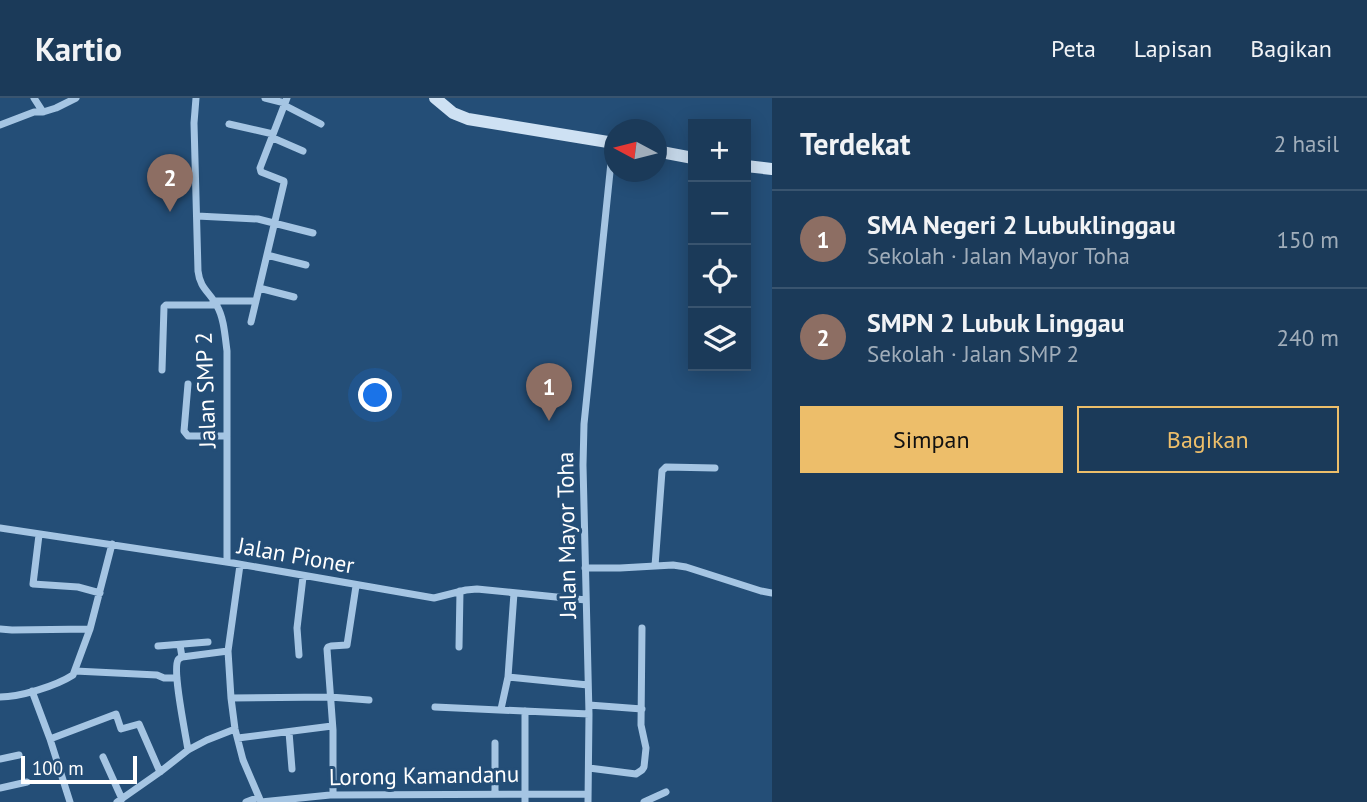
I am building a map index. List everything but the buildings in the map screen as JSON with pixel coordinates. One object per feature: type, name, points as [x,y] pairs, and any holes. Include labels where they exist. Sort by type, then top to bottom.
[{"type":"main road","points":[[435,98],[453,113],[468,119],[604,141]]},
{"type":"main road","points":[[667,153],[688,157]]},
{"type":"main road","points":[[751,167],[772,169]]},
{"type":"street","points":[[34,98],[43,113]]},
{"type":"street","points":[[0,125],[34,112],[43,113],[76,98]]},
{"type":"street","name":"Jalan SMP 2","points":[[196,98],[194,123],[199,279],[222,318],[227,351],[227,562]]},
{"type":"street","points":[[265,98],[286,102],[321,124]]},
{"type":"street","points":[[251,321],[284,181],[261,172],[260,168],[286,102]]},
{"type":"street","points":[[229,124],[273,136],[303,151]]},
{"type":"street","name":"Jalan Mayor Toha","points":[[588,798],[584,424],[610,182]]},
{"type":"street","points":[[197,216],[245,217],[313,233]]},
{"type":"street","points":[[267,255],[306,265]]},
{"type":"street","points":[[259,288],[294,297]]},
{"type":"street","points":[[162,370],[166,305],[256,301]]},
{"type":"street","points":[[188,384],[184,431],[191,436],[227,436]]},
{"type":"street","points":[[655,566],[662,471],[666,467],[715,468]]},
{"type":"street","name":"Jalan Pioner","points":[[0,528],[227,562],[434,598],[477,589],[586,600]]},
{"type":"street","points":[[39,535],[33,584],[78,587],[100,593]]},
{"type":"street","points":[[0,696],[32,691],[73,675],[90,629],[112,544]]},
{"type":"street","points":[[240,565],[228,651],[231,698],[235,729],[245,765],[260,800]]},
{"type":"street","points":[[585,568],[673,565],[772,593]]},
{"type":"street","points":[[299,655],[296,628],[303,576]]},
{"type":"street","points":[[333,795],[327,649],[331,646],[347,645],[356,586]]},
{"type":"street","points":[[458,647],[460,591]]},
{"type":"street","points":[[500,709],[508,677],[514,593]]},
{"type":"street","points":[[589,768],[636,774],[644,766],[646,745],[641,725],[642,628]]},
{"type":"street","points":[[0,629],[90,629]]},
{"type":"street","points":[[158,646],[208,642]]},
{"type":"street","points":[[180,645],[182,657]]},
{"type":"street","points":[[188,750],[176,664],[182,657],[228,651]]},
{"type":"street","points":[[75,671],[177,678]]},
{"type":"street","points":[[508,677],[588,685]]},
{"type":"street","points":[[32,691],[70,802]]},
{"type":"street","points":[[231,698],[330,697],[369,700]]},
{"type":"street","points":[[435,707],[526,711],[642,709]]},
{"type":"street","points":[[525,802],[526,711]]},
{"type":"street","points":[[50,739],[116,713],[121,729],[139,724],[160,772]]},
{"type":"street","points":[[238,738],[332,726]]},
{"type":"street","points":[[103,757],[120,800],[188,750],[235,729]]},
{"type":"street","points":[[289,732],[292,769]]},
{"type":"street","points":[[495,743],[495,793]]},
{"type":"street","points":[[0,759],[19,755]]},
{"type":"street","points":[[0,788],[27,782]]},
{"type":"street","points":[[644,802],[666,792]]},
{"type":"street","name":"Lorong Kamandanu","points":[[246,802],[333,795],[380,798],[495,793],[588,798]]},
{"type":"place","name":"SMPN 2 Lubuk Linggau","points":[[170,212]]},
{"type":"place","name":"SMA Negeri 2 Lubuklinggau","points":[[549,421]]}]
